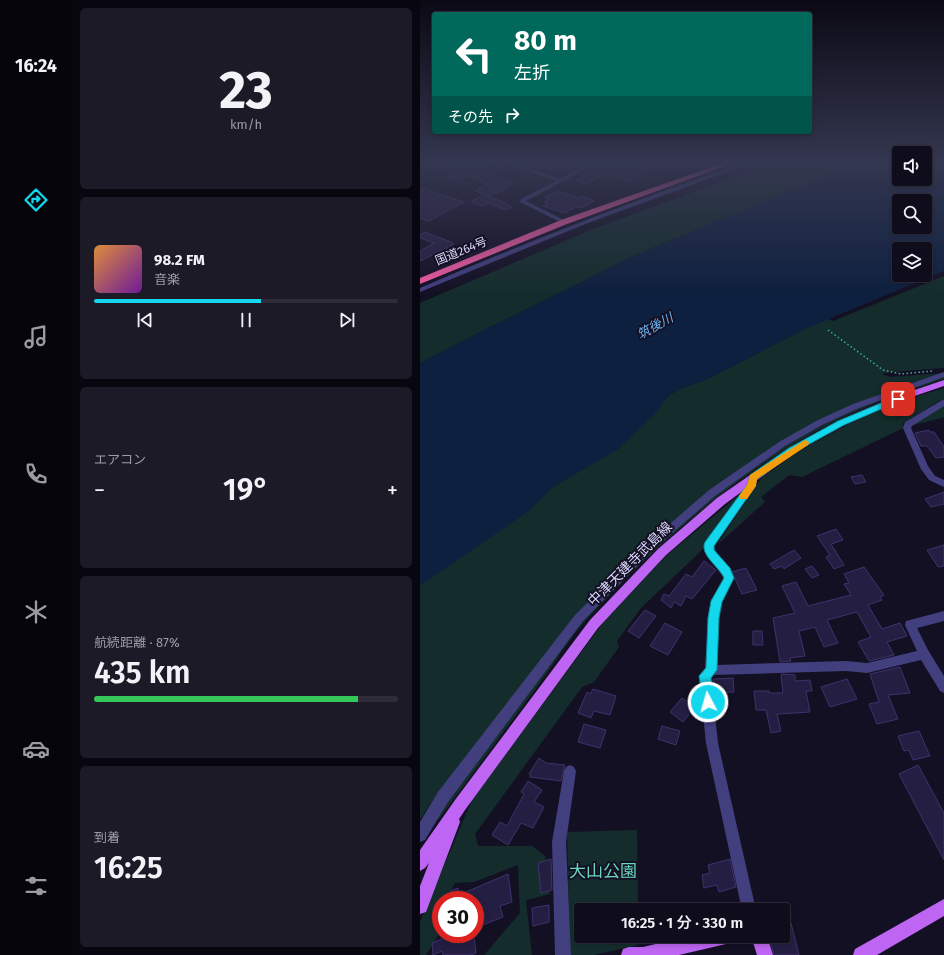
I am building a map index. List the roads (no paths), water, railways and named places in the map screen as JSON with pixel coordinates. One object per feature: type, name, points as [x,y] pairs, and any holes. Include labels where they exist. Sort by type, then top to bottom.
[{"type":"highway","name":"国道264号","points":[[420,281],[564,222],[610,206]]},
{"type":"main road","name":"中津天建寺武島線","points":[[420,863],[460,805],[594,624],[662,552],[722,501],[792,450],[841,423],[898,399],[944,383]]},
{"type":"main road","points":[[420,906],[460,805]]},
{"type":"main road","points":[[860,955],[944,907]]},
{"type":"main road","points":[[629,955],[642,955],[695,943]]},
{"type":"main road","points":[[761,943],[765,955]]},
{"type":"street","points":[[530,206],[564,222]]},
{"type":"street","points":[[420,290],[573,226],[627,206]]},
{"type":"street","points":[[420,835],[443,797],[579,618],[652,545],[712,493],[782,444],[819,423],[856,406],[940,372]]},
{"type":"street","points":[[944,402],[908,424],[907,428],[924,467],[932,478],[944,484]]},
{"type":"street","points":[[932,478],[944,475]]},
{"type":"street","points":[[747,903],[712,743],[705,676],[711,670],[716,601],[729,578],[727,572],[710,551],[709,545],[751,486],[753,477]]},
{"type":"street","points":[[944,616],[910,625],[924,654],[944,687]]},
{"type":"street","points":[[711,670],[846,666],[867,668],[924,654]]},
{"type":"street","points":[[563,955],[559,842],[570,771]]},
{"type":"water","name":"筑後川","points":[[755,206],[892,206],[892,234],[932,234],[932,206],[944,206],[944,271],[932,276],[932,242],[892,242],[892,282],[918,282],[807,328],[705,380],[682,388],[668,396],[652,417],[617,450],[553,487],[529,511],[420,586],[420,363],[634,256]]},
{"type":"park label","name":"大山公園","points":[[603,871]]}]
